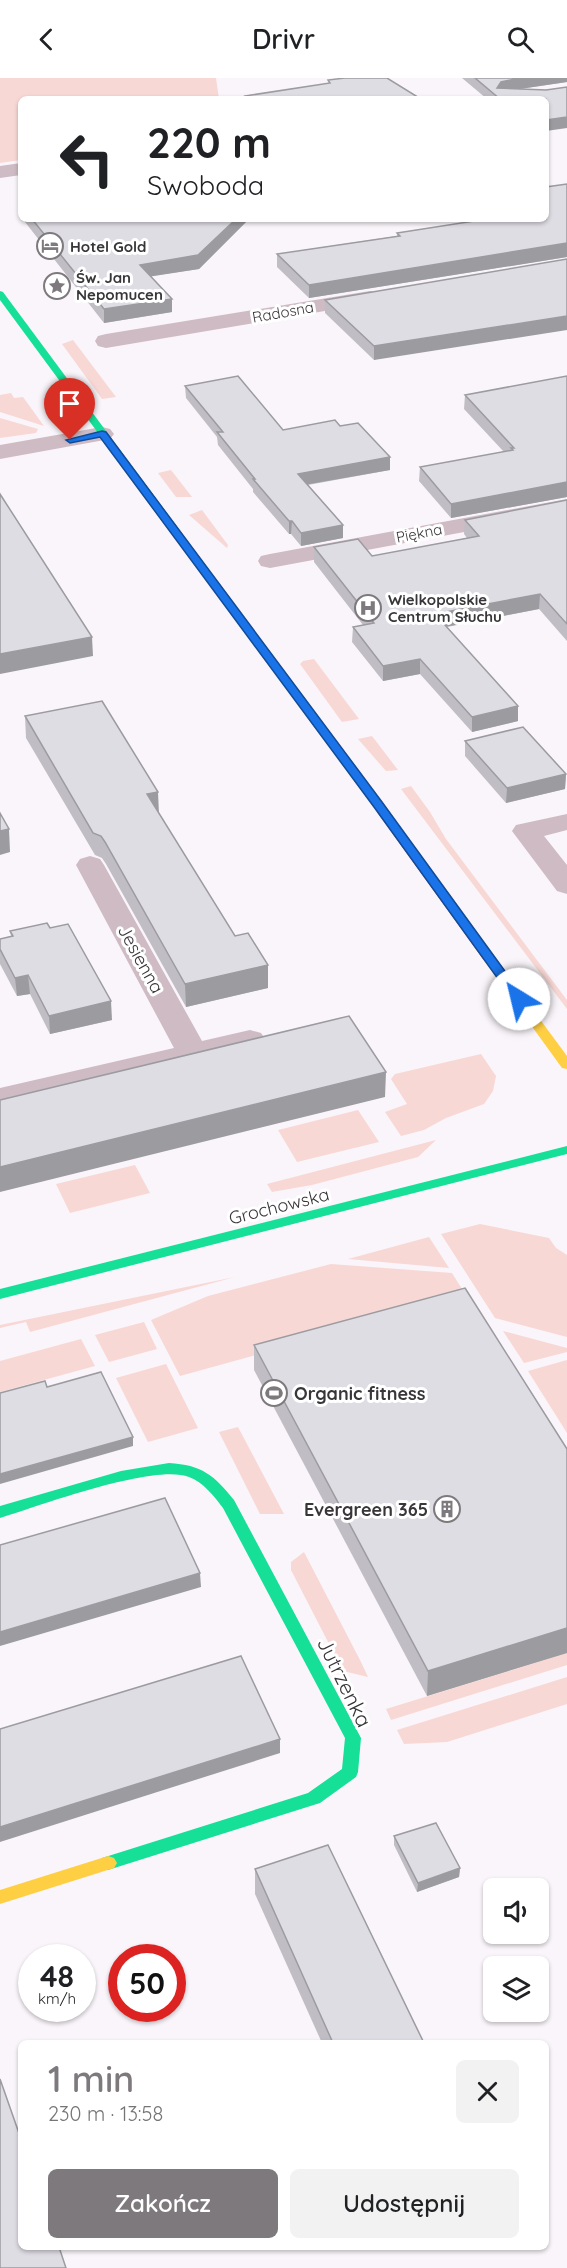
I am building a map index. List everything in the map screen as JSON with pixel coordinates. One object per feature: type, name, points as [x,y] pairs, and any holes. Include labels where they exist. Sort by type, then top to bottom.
[{"type":"main road","points":[[0,294],[567,1065]]},
{"type":"main road","name":"Grochowska","points":[[0,1294],[567,1150]]},
{"type":"main road","name":"Jutrzenka","points":[[0,1512],[154,1469],[185,1469],[207,1478],[229,1504],[353,1738],[350,1772],[314,1798],[0,1897]]},
{"type":"street","points":[[1,172],[18,170]]},
{"type":"street","name":"Radosna","points":[[106,341],[393,293]]},
{"type":"street","points":[[0,452],[102,434]]},
{"type":"street","name":"Piękna","points":[[270,561],[567,506]]},
{"type":"street","points":[[567,822],[526,831],[567,885]]},
{"type":"street","name":"Jesienna","points":[[90,865],[192,1053]]},
{"type":"street","points":[[0,1098],[250,1040]]},
{"type":"shaded area","points":[[0,78],[216,78],[219,96],[18,96],[18,160],[0,163]]},
{"type":"shaded area","points":[[73,340],[116,397],[102,399],[62,344]]},
{"type":"shaded area","points":[[11,393],[14,398],[23,397],[44,426],[0,412],[0,395]]},
{"type":"shaded area","points":[[0,418],[38,429],[36,433],[0,438]]},
{"type":"shaded area","points":[[171,470],[192,497],[176,497],[158,473]]},
{"type":"shaded area","points":[[202,510],[228,545],[227,548],[189,515]]},
{"type":"shaded area","points":[[314,659],[359,719],[342,722],[300,664],[303,661]]},
{"type":"shaded area","points":[[372,736],[398,770],[386,771],[358,739]]},
{"type":"shaded area","points":[[411,786],[446,839],[567,1000],[567,1009],[401,789]]},
{"type":"shaded area","points":[[481,1054],[496,1076],[493,1091],[484,1104],[446,1118],[424,1130],[401,1136],[385,1112],[407,1104],[391,1079],[395,1074]]},
{"type":"shaded area","points":[[358,1110],[379,1142],[297,1162],[278,1130]]},
{"type":"shaded area","points":[[436,1140],[418,1157],[312,1185],[272,1192],[267,1184]]},
{"type":"shaded area","points":[[135,1165],[150,1193],[70,1213],[56,1184]]},
{"type":"shaded area","points":[[480,1224],[549,1238],[556,1248],[567,1255],[567,1337],[495,1318],[441,1234]]},
{"type":"shaded area","points":[[429,1237],[449,1268],[348,1259]]},
{"type":"shaded area","points":[[331,1264],[452,1273],[467,1297],[180,1376],[151,1320],[208,1296]]},
{"type":"shaded area","points":[[235,1277],[30,1332],[26,1322],[0,1328],[0,1325]]},
{"type":"shaded area","points":[[144,1322],[157,1349],[109,1362],[95,1335]]},
{"type":"shaded area","points":[[503,1331],[567,1348],[567,1352],[524,1363]]},
{"type":"shaded area","points":[[81,1339],[95,1366],[0,1392],[0,1361]]},
{"type":"shaded area","points":[[567,1360],[567,1433],[528,1371]]},
{"type":"shaded area","points":[[166,1364],[198,1428],[148,1442],[116,1378]]},
{"type":"shaded area","points":[[238,1427],[284,1514],[260,1514],[219,1432]]},
{"type":"shaded area","points":[[304,1552],[368,1677],[343,1671],[291,1570],[291,1562]]},
{"type":"shaded area","points":[[567,1653],[567,1665],[391,1720],[386,1709]]},
{"type":"shaded area","points":[[567,1677],[567,1704],[447,1742],[404,1744],[397,1730]]},
{"type":"building","points":[[387,78],[416,96],[245,96],[330,83],[328,80]]},
{"type":"building","points":[[475,78],[520,78],[501,82],[497,88],[546,90],[567,87],[567,117],[549,120],[549,96],[496,96]]},
{"type":"building","points":[[567,184],[567,243],[309,285],[277,254],[400,236],[397,233],[468,222],[549,222],[549,187]]},
{"type":"building","points":[[34,222],[233,222],[198,255],[140,265],[172,299],[104,309]]},
{"type":"building","points":[[567,259],[567,316],[374,346],[325,300]]},
{"type":"building","points":[[238,376],[283,430],[335,420],[340,426],[358,423],[390,457],[298,474],[343,525],[301,533],[253,479],[255,479],[217,432],[223,432],[185,386]]},
{"type":"building","points":[[567,376],[567,482],[451,504],[420,467],[513,450],[511,448],[514,448],[465,395]]},
{"type":"building","points":[[0,494],[92,637],[0,654]]},
{"type":"building","points":[[567,500],[567,624],[540,594],[435,614],[518,706],[472,717],[420,659],[383,666],[353,627],[374,623],[314,547],[358,539],[372,556],[479,536],[465,520]]},
{"type":"building","points":[[102,701],[158,792],[147,794],[235,936],[248,933],[268,965],[185,984],[105,842],[101,836],[93,833],[25,716]]},
{"type":"building","points":[[523,727],[566,774],[507,788],[465,741]]},
{"type":"building","points":[[0,813],[9,829],[0,831]]},
{"type":"building","points":[[47,923],[50,928],[68,924],[111,1001],[49,1016],[28,975],[15,978],[0,949],[0,939],[13,936],[10,931]]},
{"type":"building","points":[[349,1016],[386,1072],[0,1167],[0,1100]]},
{"type":"building","name":"Evergreen 365","points":[[465,1288],[567,1449],[567,1628],[428,1671],[254,1345]]},
{"type":"building","points":[[101,1372],[133,1437],[0,1474],[0,1393],[45,1381],[47,1387]]},
{"type":"building","points":[[165,1498],[200,1573],[0,1632],[0,1545]]},
{"type":"building","points":[[241,1656],[280,1739],[0,1827],[0,1729]]},
{"type":"building","points":[[436,1823],[460,1868],[418,1883],[394,1836]]},
{"type":"building","points":[[328,1845],[423,2040],[332,2040],[255,1869]]},
{"type":"building","points":[[0,2079],[18,2130],[18,2250],[60,2250],[66,2268],[0,2268]]},
{"type":"traffic: fast","points":[[0,294],[383,812]]},
{"type":"traffic: fast","points":[[0,1294],[567,1150]]},
{"type":"traffic: fast","points":[[0,1512],[94,1483],[147,1471],[187,1470],[200,1475],[229,1504],[353,1738],[350,1772],[314,1798],[108,1863]]},
{"type":"traffic: slow","points":[[487,956],[567,1065]]},
{"type":"traffic: slow","points":[[0,1897],[108,1863]]},
{"type":"traffic: jam","points":[[383,812],[487,956]]},
{"type":"place","name":"Hotel Gold","points":[[50,246]]},
{"type":"place","name":"Św. Jan Nepomucen","points":[[57,286]]},
{"type":"place","name":"Wielkopolskie Centrum Słuchu","points":[[368,608]]},
{"type":"place","name":"Organic fitness","points":[[274,1393]]},
{"type":"place","name":"Evergreen 365","points":[[447,1509]]},
{"type":"route","points":[[70,440],[102,434],[519,999]]}]
